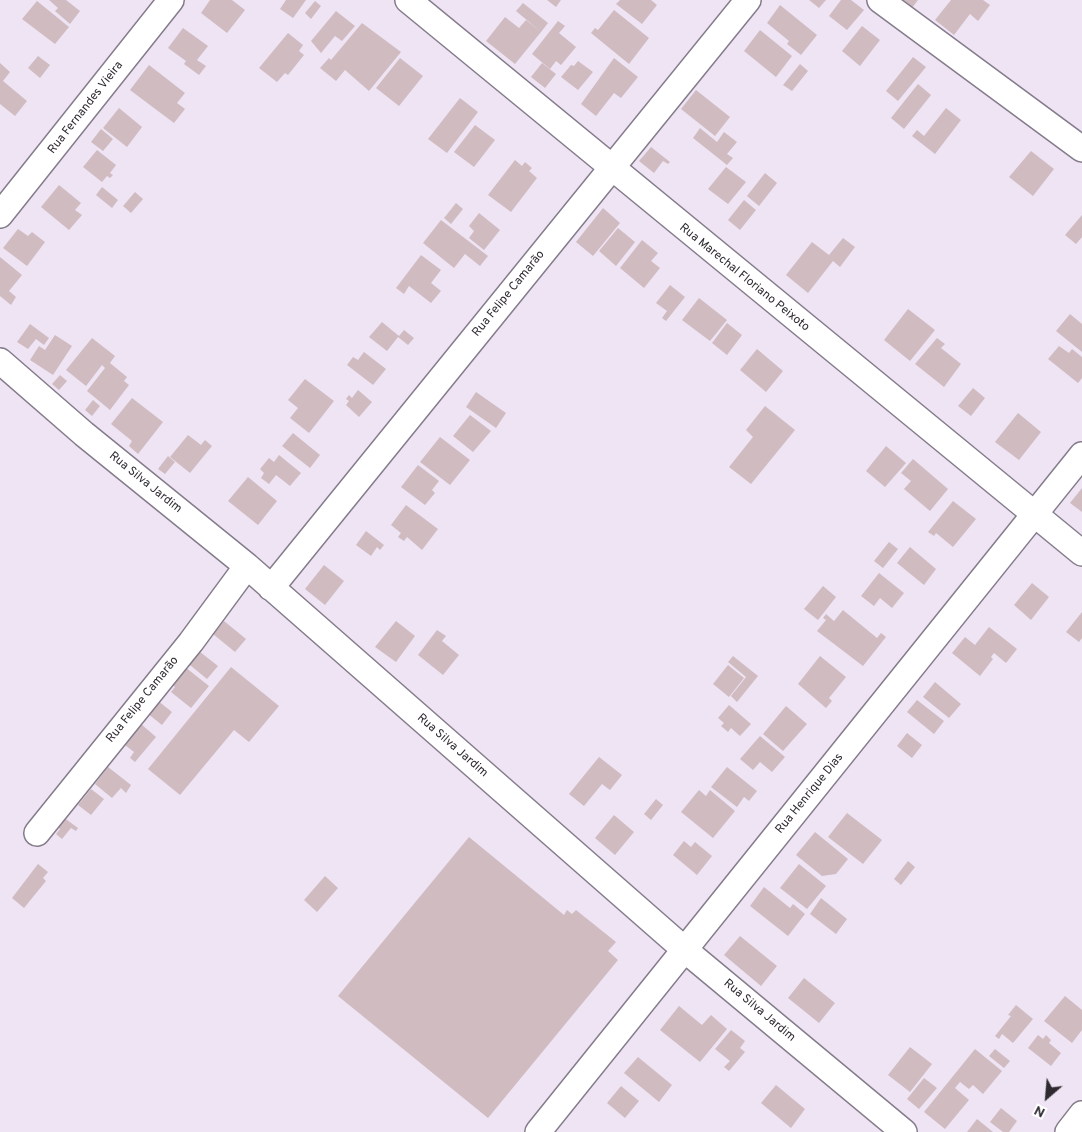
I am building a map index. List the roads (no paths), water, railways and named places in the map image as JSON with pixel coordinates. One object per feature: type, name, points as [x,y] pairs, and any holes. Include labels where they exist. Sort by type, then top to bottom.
[{"type":"street","name":"Rua Fernandes Vieira","points":[[0,215],[171,0]]},
{"type":"street","name":"Rua Marechal Floriano Peixoto","points":[[408,0],[611,169],[1082,553]]},
{"type":"street","name":"Rua Felipe Camarão","points":[[271,588],[748,0]]},
{"type":"street","points":[[880,0],[1082,149]]},
{"type":"street","name":"Rua Silva Jardim","points":[[0,361],[84,434],[247,566],[685,950],[904,1132]]},
{"type":"street","name":"Rua Henrique Dias","points":[[538,1132],[1082,455]]},
{"type":"street","name":"Rua Felipe Camarão","points":[[38,833],[185,649],[247,566]]},
{"type":"street","points":[[1068,1132],[1082,1114]]}]
